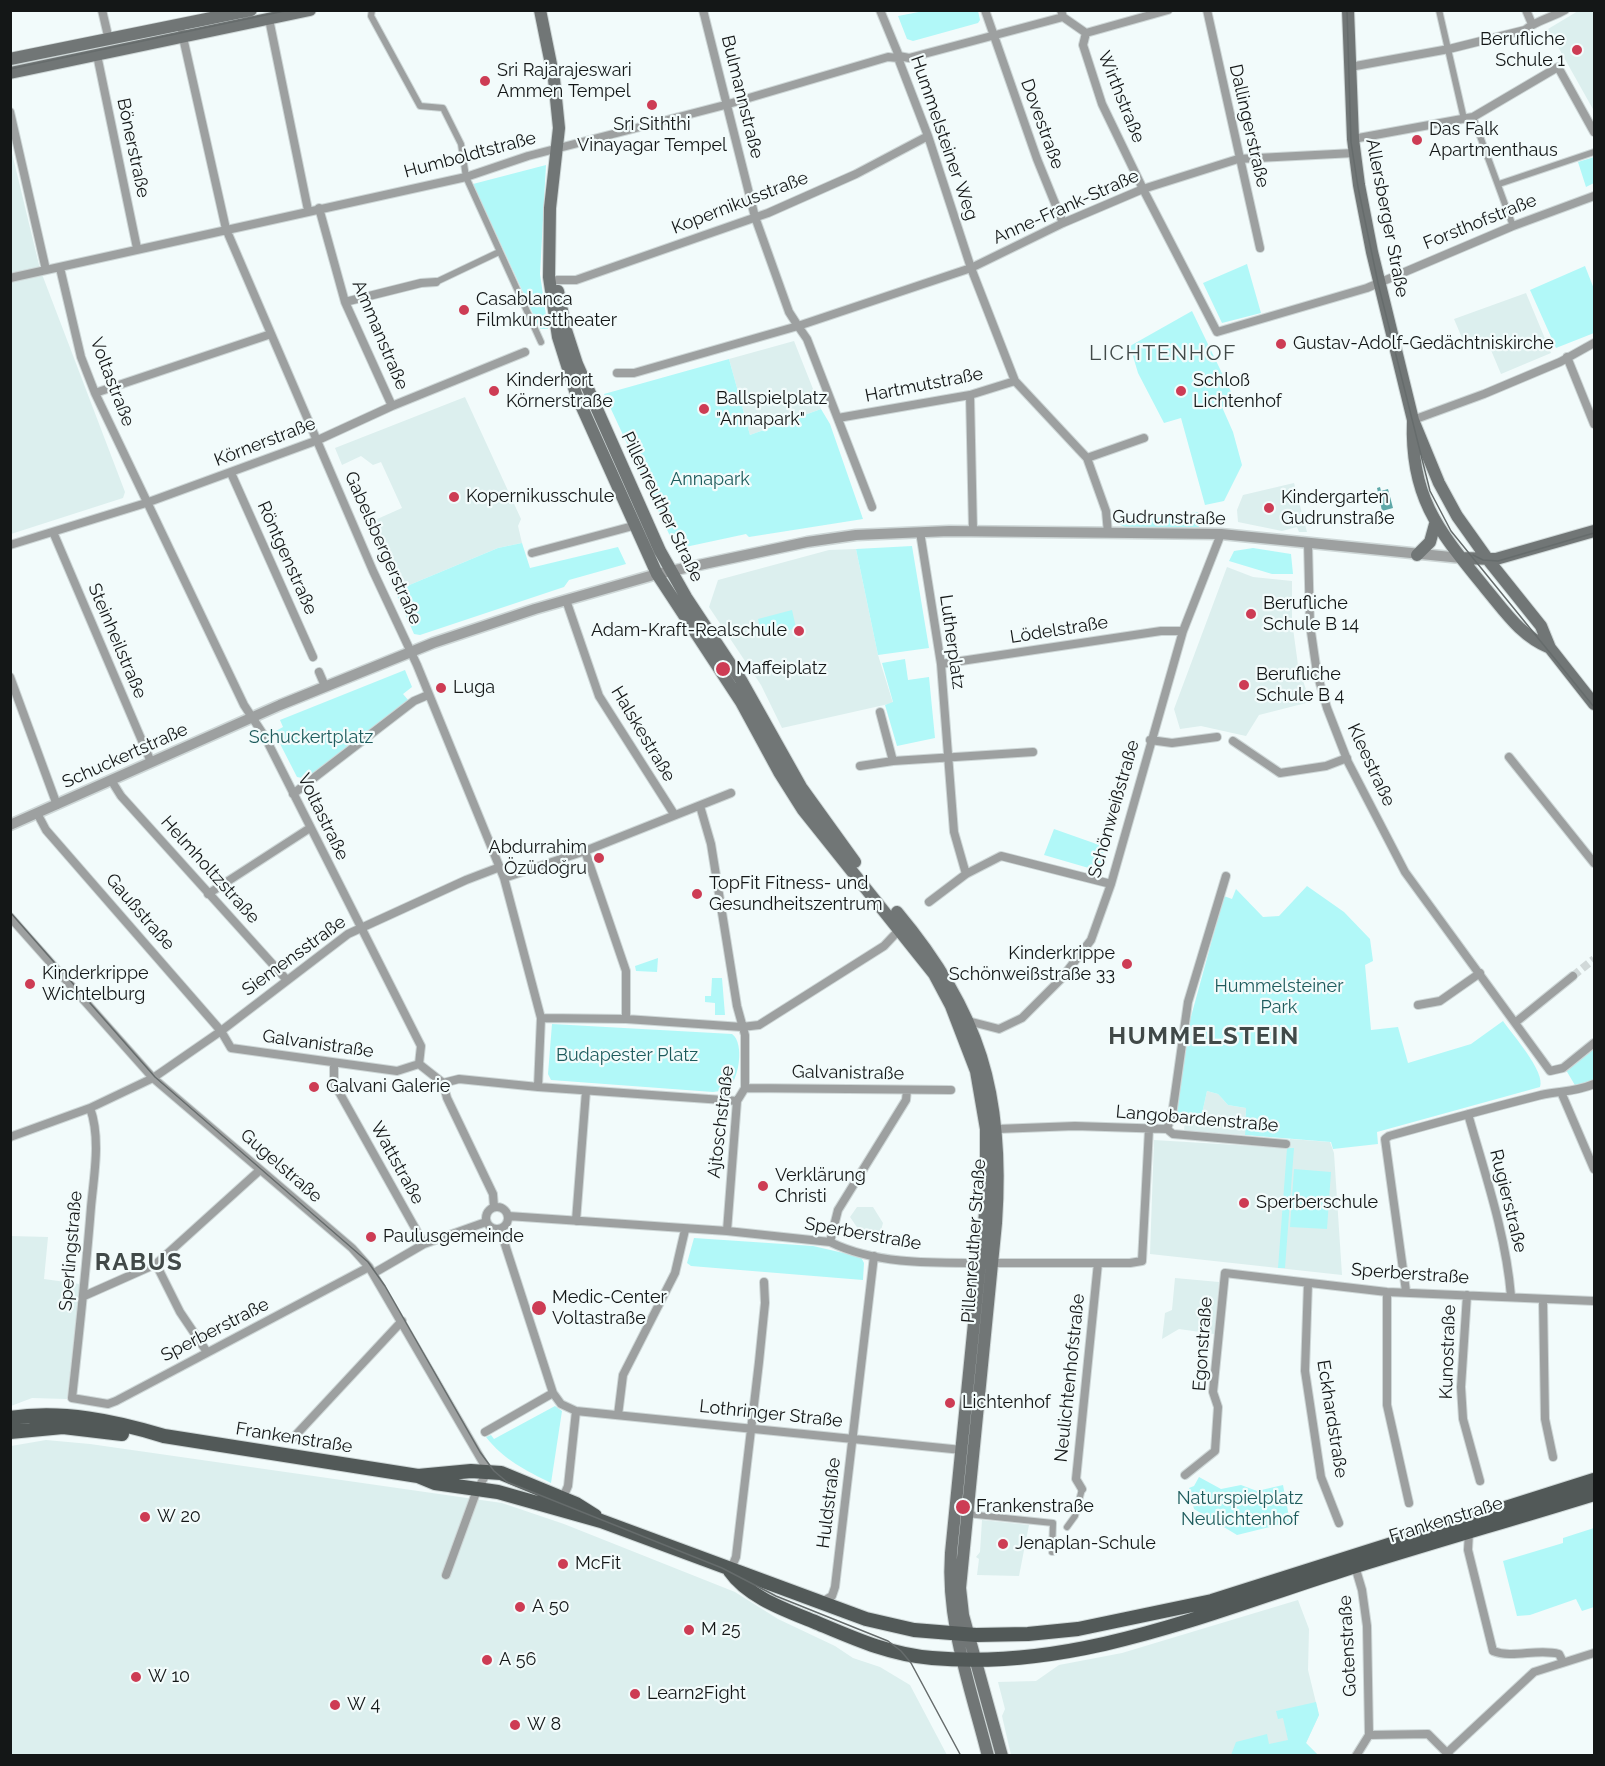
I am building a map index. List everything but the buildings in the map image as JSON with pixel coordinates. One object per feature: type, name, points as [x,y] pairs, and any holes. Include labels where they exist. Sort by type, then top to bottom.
[{"type":"main road","points":[[10,73],[97,55],[182,31],[220,14],[251,10]]},
{"type":"main road","points":[[10,59],[109,40],[270,24],[310,10]]},
{"type":"main road","name":"Pillenreuther Straße","points":[[540,10],[555,86],[561,165],[556,238],[557,280],[562,316],[577,364],[634,497],[671,571],[741,680],[811,803],[848,853],[926,948],[946,978],[969,1021],[986,1071],[997,1129],[998,1187],[962,1450],[949,1577],[950,1607],[970,1659]]},
{"type":"main road","name":"Allersberger Straße","points":[[1349,14],[1354,153],[1379,282],[1413,420],[1447,499],[1488,560],[1541,626],[1550,648],[1594,704]]},
{"type":"main road","name":"Pillenreuther Straße","points":[[558,149],[553,166],[548,246],[555,327],[576,394],[633,526],[657,574],[741,702],[778,772],[803,810],[900,929],[946,995],[965,1037],[976,1071],[987,1146],[987,1263],[960,1588],[962,1634]]},
{"type":"main road","name":"Allersberger Straße","points":[[1413,420],[1411,450],[1417,474],[1436,524],[1524,634],[1550,648]]},
{"type":"main road","points":[[1417,555],[1430,542],[1436,524]]},
{"type":"main road","points":[[1461,558],[1488,560],[1510,556],[1594,531]]},
{"type":"main road","name":"Frankenstraße","points":[[10,1418],[72,1417],[137,1428],[164,1436],[418,1476],[488,1471],[517,1477],[559,1504]]},
{"type":"main road","name":"Frankenstraße","points":[[10,1432],[63,1427],[137,1436],[164,1436]]},
{"type":"main road","name":"Frankenstraße","points":[[418,1476],[435,1483],[559,1504],[819,1604],[885,1624],[962,1634],[1046,1633],[1104,1625],[1227,1596],[1469,1532],[1594,1494]]},
{"type":"main road","name":"Frankenstraße","points":[[729,1571],[738,1582],[771,1602],[863,1642],[912,1656],[970,1659],[1043,1655],[1116,1642],[1594,1480]]},
{"type":"main road","points":[[970,1659],[988,1755]]},
{"type":"main road","points":[[970,1659],[1002,1755]]},
{"type":"street","points":[[102,10],[109,40]]},
{"type":"street","points":[[372,10],[371,16],[420,106],[443,108],[461,144],[466,177],[541,342]]},
{"type":"street","name":"Bulmannstraße","points":[[703,10],[725,105],[755,217],[789,312],[807,339],[872,507]]},
{"type":"street","name":"Hummelsteiner Weg","points":[[880,10],[928,135],[971,268],[1015,381],[1087,458],[1106,511],[1108,533]]},
{"type":"street","name":"Dovestraße","points":[[985,10],[1037,159],[1063,223]]},
{"type":"street","points":[[1086,33],[1168,10]]},
{"type":"street","name":"Dallingerstraße","points":[[1207,10],[1238,159],[1260,248]]},
{"type":"street","points":[[1439,10],[1469,118],[1499,184],[1513,226]]},
{"type":"street","points":[[1526,10],[1532,24]]},
{"type":"street","points":[[1350,67],[1449,49],[1526,30],[1532,24],[1542,22],[1565,10]]},
{"type":"street","points":[[993,36],[1062,14]]},
{"type":"street","name":"Wirthstraße","points":[[1062,14],[1086,33],[1083,45],[1102,104],[1217,332]]},
{"type":"street","points":[[270,24],[308,210]]},
{"type":"street","name":"Gabelsbergerstraße","points":[[182,31],[226,229],[378,581],[411,651],[504,878],[541,1018],[538,1088]]},
{"type":"street","name":"Humboldtstraße","points":[[10,278],[308,210],[466,177],[888,57],[909,58],[993,36]]},
{"type":"street","name":"Bönerstraße","points":[[97,55],[137,248]]},
{"type":"street","points":[[1353,139],[1469,118],[1558,67],[1594,132]]},
{"type":"street","points":[[10,112],[46,270]]},
{"type":"street","name":"Kopernikusstraße","points":[[557,280],[576,280],[755,217],[856,174],[928,135]]},
{"type":"street","points":[[1499,184],[1594,152]]},
{"type":"street","name":"Anne-Frank-Straße","points":[[617,373],[634,373],[798,326],[971,268],[1063,223],[1143,189],[1238,159],[1354,153]]},
{"type":"street","name":"Forsthofstraße","points":[[1217,332],[1379,282],[1513,226],[1594,196]]},
{"type":"street","name":"Ammanstraße","points":[[319,208],[345,302],[392,406]]},
{"type":"street","points":[[345,302],[421,283],[436,282],[499,252]]},
{"type":"street","name":"Voltastraße","points":[[60,268],[81,357],[94,393],[252,717],[421,1047],[420,1064]]},
{"type":"street","points":[[94,393],[271,334]]},
{"type":"street","points":[[1413,420],[1484,394],[1594,343]]},
{"type":"street","name":"Körnerstraße","points":[[10,545],[146,503],[231,473],[318,440],[392,406],[525,352]]},
{"type":"street","points":[[1567,357],[1594,424]]},
{"type":"street","name":"Hartmutstraße","points":[[838,418],[970,394],[1015,381]]},
{"type":"street","points":[[970,394],[973,531]]},
{"type":"street","points":[[1087,458],[1144,438]]},
{"type":"street","name":"Röntgenstraße","points":[[231,473],[313,657]]},
{"type":"street","points":[[532,553],[633,526]]},
{"type":"street","name":"Gudrunstraße","points":[[671,571],[797,544],[875,533],[973,531],[1221,534],[1461,558]]},
{"type":"street","name":"Steinheilstraße","points":[[53,532],[151,762]]},
{"type":"street","name":"Lutherplatz","points":[[920,532],[941,664],[954,832],[966,874]]},
{"type":"street","name":"Schönweißstraße","points":[[969,1021],[999,1029],[1022,1018],[1061,979],[1091,940],[1111,884],[1182,631],[1221,534]]},
{"type":"street","name":"Kleestraße","points":[[1308,543],[1310,625],[1317,673],[1327,708],[1347,758],[1405,872],[1550,1071],[1563,1068],[1594,1043]]},
{"type":"street","points":[[252,717],[411,651],[566,600],[671,571]]},
{"type":"street","name":"Halskestraße","points":[[566,600],[599,696],[674,814]]},
{"type":"street","name":"Lödelstraße","points":[[941,664],[1161,631],[1182,631]]},
{"type":"street","points":[[319,672],[325,686]]},
{"type":"street","points":[[10,677],[57,804]]},
{"type":"street","points":[[293,794],[414,701],[428,695]]},
{"type":"street","points":[[880,712],[893,761]]},
{"type":"street","name":"Schuckertstraße","points":[[10,825],[252,717]]},
{"type":"street","points":[[1150,740],[1173,743],[1216,737]]},
{"type":"street","points":[[1233,741],[1280,773],[1326,766],[1347,758]]},
{"type":"street","points":[[860,766],[893,761],[1033,752]]},
{"type":"street","points":[[1509,757],[1594,863]]},
{"type":"street","name":"Helmholtzstraße","points":[[111,780],[122,796],[286,980]]},
{"type":"street","points":[[504,878],[585,851],[731,793]]},
{"type":"street","name":"Ajtoschstraße","points":[[700,806],[711,844],[737,1006],[746,1035],[745,1088],[737,1101],[727,1231]]},
{"type":"street","name":"Gaußstraße","points":[[38,813],[46,830],[221,1030]]},
{"type":"street","points":[[208,894],[310,828]]},
{"type":"street","points":[[585,851],[626,971],[626,1019]]},
{"type":"street","points":[[928,902],[966,874],[995,857],[1007,855],[1111,884]]},
{"type":"street","name":"Siemensstraße","points":[[10,1137],[90,1108],[153,1078],[348,934],[466,880],[500,867]]},
{"type":"street","points":[[1167,1129],[1172,1115],[1188,1002],[1226,876]]},
{"type":"street","name":"Gugelstraße","points":[[10,916],[153,1078],[352,1248],[372,1270],[488,1471]]},
{"type":"street","points":[[541,1018],[626,1019],[742,1027],[759,1025],[884,946],[900,929]]},
{"type":"street","points":[[1418,1005],[1440,1001],[1480,973]]},
{"type":"street","points":[[1516,1022],[1573,976]]},
{"type":"street","name":"Galvanistraße","points":[[221,1030],[231,1048],[397,1071],[420,1064]]},
{"type":"street","name":"Wattstraße","points":[[334,1063],[334,1083],[424,1244]]},
{"type":"street","points":[[420,1064],[443,1083],[447,1098],[493,1194],[494,1207]]},
{"type":"street","points":[[443,1083],[459,1079],[538,1088],[737,1101]]},
{"type":"street","points":[[1406,1292],[1383,1145],[1385,1139],[1468,1114],[1561,1092],[1576,1092],[1594,1084]]},
{"type":"street","name":"Galvanistraße","points":[[745,1088],[951,1090]]},
{"type":"street","points":[[830,1242],[838,1209],[906,1100],[907,1090]]},
{"type":"street","points":[[576,1221],[586,1091]]},
{"type":"street","points":[[1561,1092],[1594,1169]]},
{"type":"street","name":"Sperlingstraße","points":[[72,1398],[84,1296],[95,1158],[96,1122],[90,1108]]},
{"type":"street","name":"Rugierstraße","points":[[1468,1114],[1494,1208],[1509,1272],[1511,1296]]},
{"type":"street","name":"Langobardenstraße","points":[[997,1129],[1075,1126],[1167,1129],[1173,1134],[1286,1144]]},
{"type":"street","name":"Sperberstraße","points":[[508,1216],[685,1230],[727,1231],[830,1242],[844,1249],[874,1256],[987,1263],[1142,1261],[1149,1129]]},
{"type":"street","points":[[84,1296],[156,1264],[260,1170]]},
{"type":"street","points":[[494,1207],[500,1207],[508,1216],[505,1225],[500,1229],[490,1227],[486,1222],[486,1214],[494,1207]]},
{"type":"street","name":"Sperberstraße","points":[[72,1398],[108,1404],[116,1401],[207,1352],[424,1244],[486,1222]]},
{"type":"street","points":[[500,1229],[553,1394],[561,1404],[576,1410],[568,1486],[559,1504]]},
{"type":"street","points":[[618,1415],[624,1375],[675,1273],[685,1230]]},
{"type":"street","name":"Huldstraße","points":[[819,1604],[829,1598],[835,1590],[874,1256]]},
{"type":"street","name":"Neulichtenhofstraße","points":[[1067,1527],[1075,1516],[1082,1489],[1076,1479],[1098,1263]]},
{"type":"street","points":[[156,1264],[180,1312],[207,1352]]},
{"type":"street","name":"Sperberstraße","points":[[1225,1273],[1387,1292],[1594,1301]]},
{"type":"street","name":"Egonstraße","points":[[1185,1474],[1215,1451],[1218,1407],[1213,1392],[1225,1273]]},
{"type":"street","points":[[729,1571],[736,1557],[764,1315],[764,1282]]},
{"type":"street","name":"Eckhardstraße","points":[[1308,1283],[1305,1371],[1321,1476],[1339,1523]]},
{"type":"street","points":[[1387,1292],[1387,1405],[1409,1503]]},
{"type":"street","name":"Kunostraße","points":[[1467,1295],[1461,1394],[1463,1419],[1480,1481]]},
{"type":"street","points":[[1544,1299],[1544,1399],[1553,1457]]},
{"type":"street","points":[[293,1438],[402,1321]]},
{"type":"street","points":[[485,1432],[553,1394]]},
{"type":"street","name":"Lothringer Straße","points":[[576,1410],[962,1450]]},
{"type":"street","points":[[446,1575],[477,1490],[488,1471]]},
{"type":"street","points":[[967,1514],[1053,1523],[1052,1552]]},
{"type":"street","points":[[1469,1532],[1468,1550],[1493,1651],[1509,1653],[1545,1650],[1559,1654],[1563,1662]]},
{"type":"street","name":"Gotenstraße","points":[[1354,1562],[1362,1590],[1367,1626],[1369,1735]]},
{"type":"street","points":[[1356,1755],[1369,1735],[1428,1734],[1448,1754],[1534,1672],[1594,1653]]},
{"type":"shaded area","name":"Berufliche Schule 1","points":[[1578,11],[1594,11],[1594,111],[1548,29]]},
{"type":"shaded area","points":[[10,145],[40,269],[125,492],[123,498],[11,534]]},
{"type":"shaded area","points":[[1526,293],[1551,353],[1501,374],[1488,343],[1467,350],[1454,319]]},
{"type":"shaded area","points":[[794,341],[821,409],[750,435],[729,359]]},
{"type":"shaded area","name":"Kopernikusschule","points":[[465,397],[521,519],[518,526],[522,543],[498,548],[395,591],[366,524],[402,508],[381,462],[373,465],[361,456],[342,465],[335,448]]},
{"type":"shaded area","name":"Kindergarten Gudrunstraße","points":[[1294,483],[1307,532],[1299,532],[1297,527],[1282,531],[1238,522],[1237,510],[1243,495]]},
{"type":"shaded area","points":[[1380,487],[1381,491],[1388,489],[1393,508],[1382,511],[1377,488]]},
{"type":"shaded area","name":"Adam-Kraft-Realschule","points":[[856,549],[878,655],[893,703],[782,728],[761,685],[709,607],[718,580],[829,550]]},
{"type":"shaded area","name":"Berufliche Schule B 4","points":[[1227,567],[1253,577],[1292,581],[1292,621],[1298,665],[1310,702],[1259,715],[1246,736],[1201,726],[1180,729],[1174,709]]},
{"type":"shaded area","points":[[1207,1091],[1218,1094],[1228,1105],[1246,1108],[1245,1135],[1184,1131],[1185,1117],[1201,1118]]},
{"type":"shaded area","name":"Sperberschule","points":[[1290,1139],[1330,1142],[1334,1153],[1342,1275],[1150,1254],[1154,1140],[1285,1148]]},
{"type":"shaded area","points":[[857,1207],[873,1207],[883,1223],[878,1241],[865,1239],[850,1217]]},
{"type":"shaded area","points":[[11,1236],[48,1237],[44,1279],[80,1284],[67,1399],[32,1398],[11,1406]]},
{"type":"shaded area","points":[[1175,1278],[1219,1282],[1214,1334],[1179,1329],[1162,1339],[1165,1313],[1172,1310]]},
{"type":"shaded area","points":[[46,1440],[90,1444],[502,1503],[564,1524],[735,1592],[778,1619],[835,1646],[853,1658],[880,1667],[910,1685],[947,1755],[11,1756],[11,1446]]},
{"type":"shaded area","name":"Jenaplan-Schule","points":[[982,1520],[1029,1525],[1019,1576],[977,1575],[979,1559],[976,1557],[980,1552]]},
{"type":"shaded area","points":[[1298,1600],[1309,1629],[1308,1670],[1319,1715],[1306,1743],[1318,1755],[1011,1755],[1002,1716],[1005,1709],[998,1682],[1036,1681],[1059,1665],[1122,1653]]},
{"type":"green space","points":[[924,11],[978,11],[980,20],[978,23],[913,41],[907,39],[898,16]]},
{"type":"green space","points":[[1594,157],[1594,183],[1586,187],[1578,162]]},
{"type":"green space","points":[[546,165],[540,274],[548,329],[540,329],[473,184]]},
{"type":"green space","points":[[1247,264],[1261,313],[1222,323],[1203,283]]},
{"type":"green space","points":[[1585,266],[1594,289],[1594,333],[1556,348],[1530,290]]},
{"type":"green space","points":[[1192,311],[1233,396],[1227,398],[1230,404],[1222,407],[1233,432],[1242,465],[1224,501],[1205,505],[1181,418],[1164,423],[1138,373],[1130,346]]},
{"type":"green space","name":"Annapark","points":[[729,359],[750,435],[821,409],[830,424],[863,519],[749,537],[746,534],[676,549],[604,394]]},
{"type":"green space","points":[[1199,513],[1199,527],[1125,527],[1116,523]]},
{"type":"green space","points":[[522,543],[530,568],[618,547],[626,564],[569,580],[564,587],[420,635],[414,634],[395,591],[498,548]]},
{"type":"green space","points":[[912,546],[929,648],[878,655],[856,549]]},
{"type":"green space","points":[[1253,548],[1291,554],[1293,574],[1272,574],[1229,561],[1234,551]]},
{"type":"green space","points":[[792,610],[796,628],[762,638],[758,619]]},
{"type":"green space","points":[[905,659],[908,680],[929,677],[935,738],[897,746],[885,705],[893,702],[882,663]]},
{"type":"green space","name":"Schuckertplatz","points":[[405,670],[412,687],[403,694],[409,701],[307,779],[297,777],[274,732],[283,727],[280,720]]},
{"type":"green space","points":[[1054,829],[1105,847],[1099,871],[1044,855]]},
{"type":"green space","name":"Hummelsteiner Park","points":[[1307,886],[1344,912],[1370,939],[1373,961],[1365,965],[1371,1030],[1398,1027],[1408,1063],[1471,1044],[1503,1021],[1533,1063],[1541,1080],[1540,1087],[1377,1132],[1378,1144],[1333,1149],[1331,1142],[1245,1135],[1246,1108],[1228,1105],[1218,1094],[1207,1091],[1201,1118],[1175,1119],[1189,1024],[1224,896],[1232,899],[1236,889],[1263,917],[1279,916]]},
{"type":"green space","points":[[658,958],[657,972],[636,971],[635,966]]},
{"type":"green space","points":[[712,978],[722,978],[725,1015],[715,1015],[715,1003],[705,1002],[705,996],[711,996]]},
{"type":"green space","name":"Budapester Platz","points":[[552,1024],[732,1034],[736,1039],[739,1053],[735,1079],[727,1090],[713,1092],[551,1080],[548,1074]]},
{"type":"green space","points":[[1594,1047],[1594,1080],[1576,1087],[1566,1070]]},
{"type":"green space","points":[[1287,1148],[1294,1148],[1285,1268],[1278,1268]]},
{"type":"green space","points":[[1294,1169],[1331,1172],[1327,1229],[1290,1227]]},
{"type":"green space","points":[[694,1238],[813,1246],[861,1257],[864,1263],[863,1280],[691,1266],[687,1263]]},
{"type":"green space","points":[[555,1406],[562,1411],[551,1483],[508,1458],[486,1437],[491,1435],[494,1439]]},
{"type":"green space","name":"Naturspielplatz Neulichtenhof","points":[[1199,1477],[1221,1489],[1241,1485],[1257,1491],[1283,1485],[1290,1522],[1237,1535],[1194,1509],[1189,1488],[1194,1486]]},
{"type":"green space","points":[[1594,1528],[1594,1607],[1582,1611],[1576,1599],[1530,1615],[1517,1616],[1503,1561],[1563,1543],[1563,1538]]},
{"type":"green space","points":[[1316,1702],[1319,1715],[1306,1743],[1318,1755],[1231,1755],[1236,1742],[1267,1734],[1269,1744],[1288,1740],[1283,1718],[1278,1719],[1276,1711]]},
{"type":"tunnel","points":[[1573,976],[1594,959]]},
{"type":"tram line","points":[[10,69],[289,10]]},
{"type":"tram line","points":[[1347,10],[1351,142],[1358,187],[1378,283],[1430,491],[1451,531],[1594,707]]},
{"type":"tram line","points":[[1473,555],[1483,560],[1498,561],[1594,533]]},
{"type":"tram line","points":[[10,912],[155,1077],[368,1262],[385,1286],[480,1452],[494,1471],[507,1482],[722,1568],[776,1596],[888,1641],[911,1663],[961,1756]]},
{"type":"place","name":"Berufliche Schule 1","points":[[1577,50]]},
{"type":"place","name":"Sri Rajarajeswari Ammen Tempel","points":[[485,81]]},
{"type":"place","name":"Sri Siththi Vinayagar Tempel","points":[[652,105]]},
{"type":"place","name":"Das Falk Apartmenthaus","points":[[1417,140]]},
{"type":"place","name":"Casablanca Filmkunsttheater","points":[[464,310]]},
{"type":"place","name":"Gustav-Adolf-Gedächtniskirche","points":[[1281,344]]},
{"type":"place","name":"Kinderhort Körnerstraße","points":[[494,391]]},
{"type":"place","name":"Schloß Lichtenhof","points":[[1181,391]]},
{"type":"place","name":"Ballspielplatz \"Annapark\"","points":[[704,409]]},
{"type":"place","name":"Kopernikusschule","points":[[454,497]]},
{"type":"place","name":"Kindergarten Gudrunstraße","points":[[1269,508]]},
{"type":"place","name":"Berufliche Schule B 14","points":[[1251,614]]},
{"type":"place","name":"Adam-Kraft-Realschule","points":[[799,631]]},
{"type":"place","name":"Maffeiplatz","points":[[723,669]]},
{"type":"place","name":"Berufliche Schule B 4","points":[[1244,685]]},
{"type":"place","name":"Luga","points":[[441,688]]},
{"type":"place","name":"Abdurrahim Özüdoğru","points":[[599,858]]},
{"type":"place","name":"TopFit Fitness- und Gesundheitszentrum","points":[[697,894]]},
{"type":"place","name":"Kinderkrippe Schönweißstraße 33","points":[[1127,964]]},
{"type":"place","name":"Kinderkrippe Wichtelburg","points":[[30,984]]},
{"type":"place","name":"Galvani Galerie","points":[[314,1087]]},
{"type":"place","name":"Verklärung Christi","points":[[763,1186]]},
{"type":"place","name":"Sperberschule","points":[[1244,1203]]},
{"type":"place","name":"Paulusgemeinde","points":[[371,1237]]},
{"type":"place","name":"Medic-Center Voltastraße","points":[[539,1308]]},
{"type":"place","name":"Lichtenhof","points":[[950,1403]]},
{"type":"place","name":"Frankenstraße","points":[[963,1507]]},
{"type":"place","name":"W 20","points":[[145,1517]]},
{"type":"place","name":"Jenaplan-Schule","points":[[1003,1544]]},
{"type":"place","name":"McFit","points":[[563,1564]]},
{"type":"place","name":"A 50","points":[[520,1607]]},
{"type":"place","name":"M 25","points":[[689,1630]]},
{"type":"place","name":"A 56","points":[[487,1660]]},
{"type":"place","name":"W 10","points":[[136,1677]]},
{"type":"place","name":"Learn2Fight","points":[[635,1694]]},
{"type":"place","name":"W 4","points":[[335,1705]]},
{"type":"place","name":"W 8","points":[[515,1725]]},
{"type":"district","name":"LICHTENHOF","points":[[1163,354]]},
{"type":"district","name":"HUMMELSTEIN","points":[[1204,1037]]},
{"type":"district","name":"RABUS","points":[[139,1263]]}]
